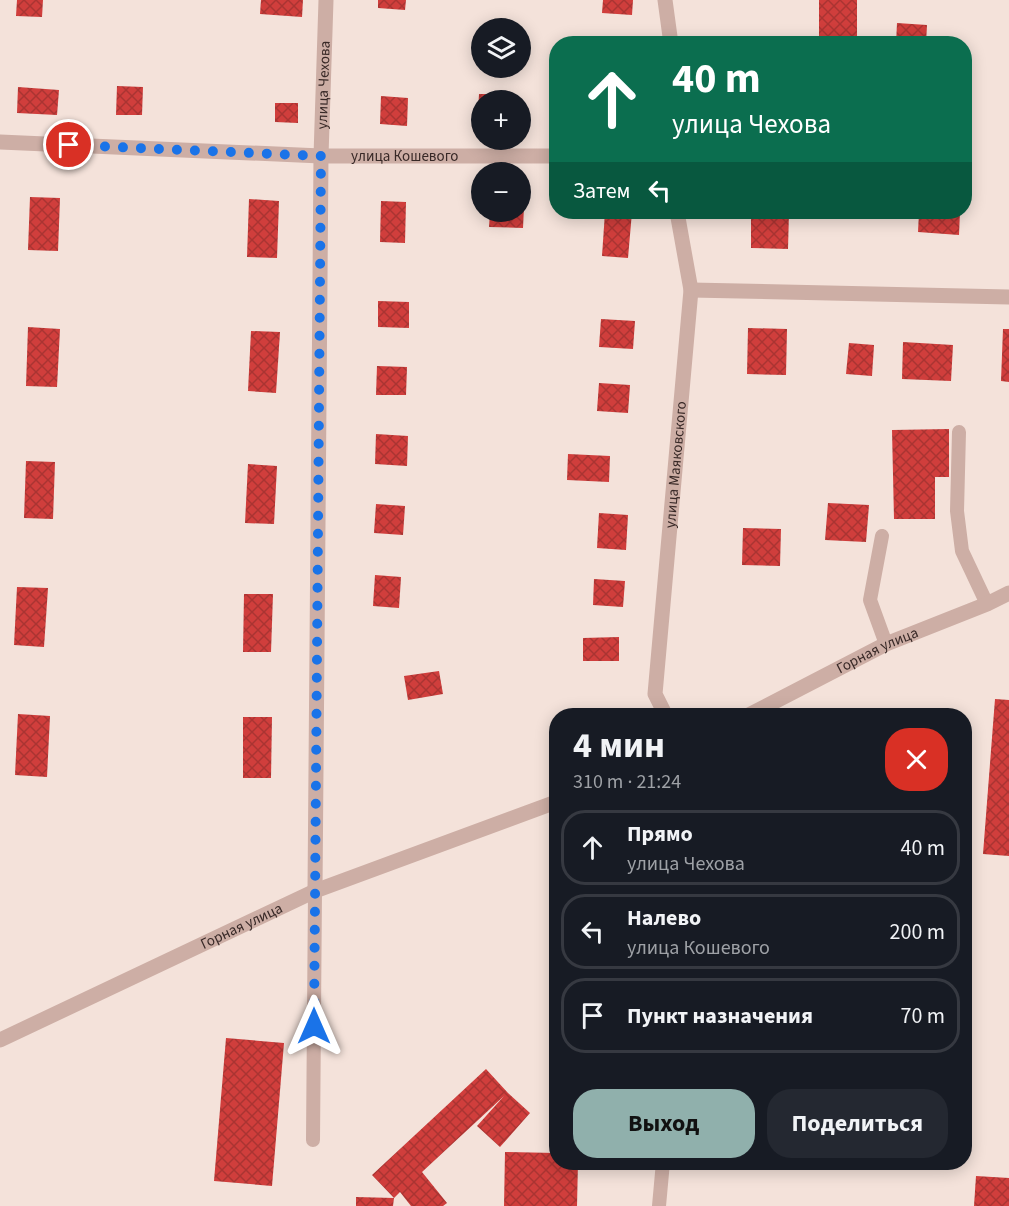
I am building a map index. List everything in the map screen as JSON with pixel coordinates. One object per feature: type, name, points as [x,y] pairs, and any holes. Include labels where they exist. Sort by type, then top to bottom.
[{"type":"street","name":"улица Чехова","points":[[315,891],[321,156],[326,0]]},
{"type":"street","points":[[665,0],[670,36]]},
{"type":"street","name":"улица Кошевого","points":[[0,142],[321,156],[549,156]]},
{"type":"street","name":"улица Маяковского","points":[[662,708],[655,694],[691,290],[678,219]]},
{"type":"street","points":[[691,290],[1009,297]]},
{"type":"street","name":"Горная улица","points":[[763,708],[886,645],[1009,593]]},
{"type":"street","name":"Горная улица","points":[[0,1040],[315,891],[549,805]]},
{"type":"lane","points":[[959,432],[957,511],[962,551],[987,604]]},
{"type":"lane","points":[[882,536],[870,600],[886,645]]},
{"type":"lane","points":[[313,1140],[315,891]]},
{"type":"lane","points":[[659,1206],[662,1170]]},
{"type":"building","points":[[17,0],[43,0],[42,17],[16,16]]},
{"type":"building","points":[[261,0],[303,0],[302,17],[260,14]]},
{"type":"building","points":[[378,0],[406,0],[405,10],[378,8]]},
{"type":"building","points":[[603,0],[633,0],[632,15],[602,13]]},
{"type":"building","points":[[819,0],[857,0],[857,36],[819,36]]},
{"type":"building","points":[[897,23],[927,25],[926,36],[896,36]]},
{"type":"building","points":[[117,86],[143,87],[142,115],[116,115]]},
{"type":"building","points":[[18,87],[59,90],[57,115],[17,113]]},
{"type":"building","points":[[381,96],[408,98],[407,126],[380,124]]},
{"type":"building","points":[[275,103],[298,103],[298,123],[275,122]]},
{"type":"building","points":[[30,197],[60,198],[58,251],[28,250]]},
{"type":"building","points":[[249,199],[279,201],[277,258],[247,257]]},
{"type":"building","points":[[381,201],[406,202],[405,243],[380,242]]},
{"type":"building","points":[[605,219],[631,219],[628,258],[602,256]]},
{"type":"building","points":[[751,219],[789,219],[788,249],[751,248]]},
{"type":"building","points":[[919,219],[960,219],[959,235],[918,232]]},
{"type":"building","points":[[489,222],[523,222],[523,228],[489,227]]},
{"type":"building","points":[[378,301],[409,302],[409,328],[378,327]]},
{"type":"building","points":[[601,319],[635,321],[633,349],[599,347]]},
{"type":"building","points":[[28,327],[60,329],[57,387],[26,386]]},
{"type":"building","points":[[748,328],[787,329],[786,375],[747,374]]},
{"type":"building","points":[[1003,329],[1009,329],[1009,382],[1001,381]]},
{"type":"building","points":[[251,331],[280,332],[276,393],[248,391]]},
{"type":"building","points":[[903,342],[953,345],[951,381],[902,379]]},
{"type":"building","points":[[849,343],[874,345],[872,376],[846,374]]},
{"type":"building","points":[[377,366],[407,367],[406,395],[376,395]]},
{"type":"building","points":[[599,383],[630,385],[628,413],[597,411]]},
{"type":"building","points":[[949,429],[949,477],[935,477],[935,519],[894,519],[892,430]]},
{"type":"building","points":[[376,434],[408,436],[407,466],[375,464]]},
{"type":"building","points":[[568,454],[610,456],[609,482],[567,480]]},
{"type":"building","points":[[26,461],[55,462],[53,519],[24,518]]},
{"type":"building","points":[[248,464],[277,466],[274,524],[245,523]]},
{"type":"building","points":[[828,503],[869,505],[866,542],[825,540]]},
{"type":"building","points":[[376,504],[405,506],[403,535],[374,533]]},
{"type":"building","points":[[599,513],[628,515],[626,550],[597,548]]},
{"type":"building","points":[[743,528],[781,529],[780,566],[742,565]]},
{"type":"building","points":[[375,575],[401,577],[399,608],[373,606]]},
{"type":"building","points":[[594,579],[625,581],[623,607],[593,605]]},
{"type":"building","points":[[17,587],[48,588],[44,647],[14,645]]},
{"type":"building","points":[[244,594],[273,594],[271,652],[243,652]]},
{"type":"building","points":[[619,637],[619,661],[583,661],[583,638]]},
{"type":"building","points":[[439,671],[443,694],[408,700],[404,676]]},
{"type":"building","points":[[995,699],[1009,700],[1009,856],[983,854]]},
{"type":"building","points":[[18,714],[50,716],[47,777],[15,775]]},
{"type":"building","points":[[243,717],[272,717],[271,778],[243,778]]},
{"type":"building","points":[[226,1038],[284,1043],[272,1186],[214,1181]]},
{"type":"building","points":[[486,1069],[530,1113],[500,1147],[477,1126],[504,1096],[422,1172],[447,1203],[443,1206],[411,1206],[400,1192],[394,1198],[372,1175]]},
{"type":"building","points":[[505,1152],[549,1153],[549,1170],[578,1170],[577,1206],[504,1206]]},
{"type":"building","points":[[976,1176],[1009,1178],[1009,1206],[974,1206]]},
{"type":"building","points":[[356,1197],[394,1198],[393,1206],[356,1206]]},
{"type":"route","points":[[69,145],[321,156],[314,1026]]}]
